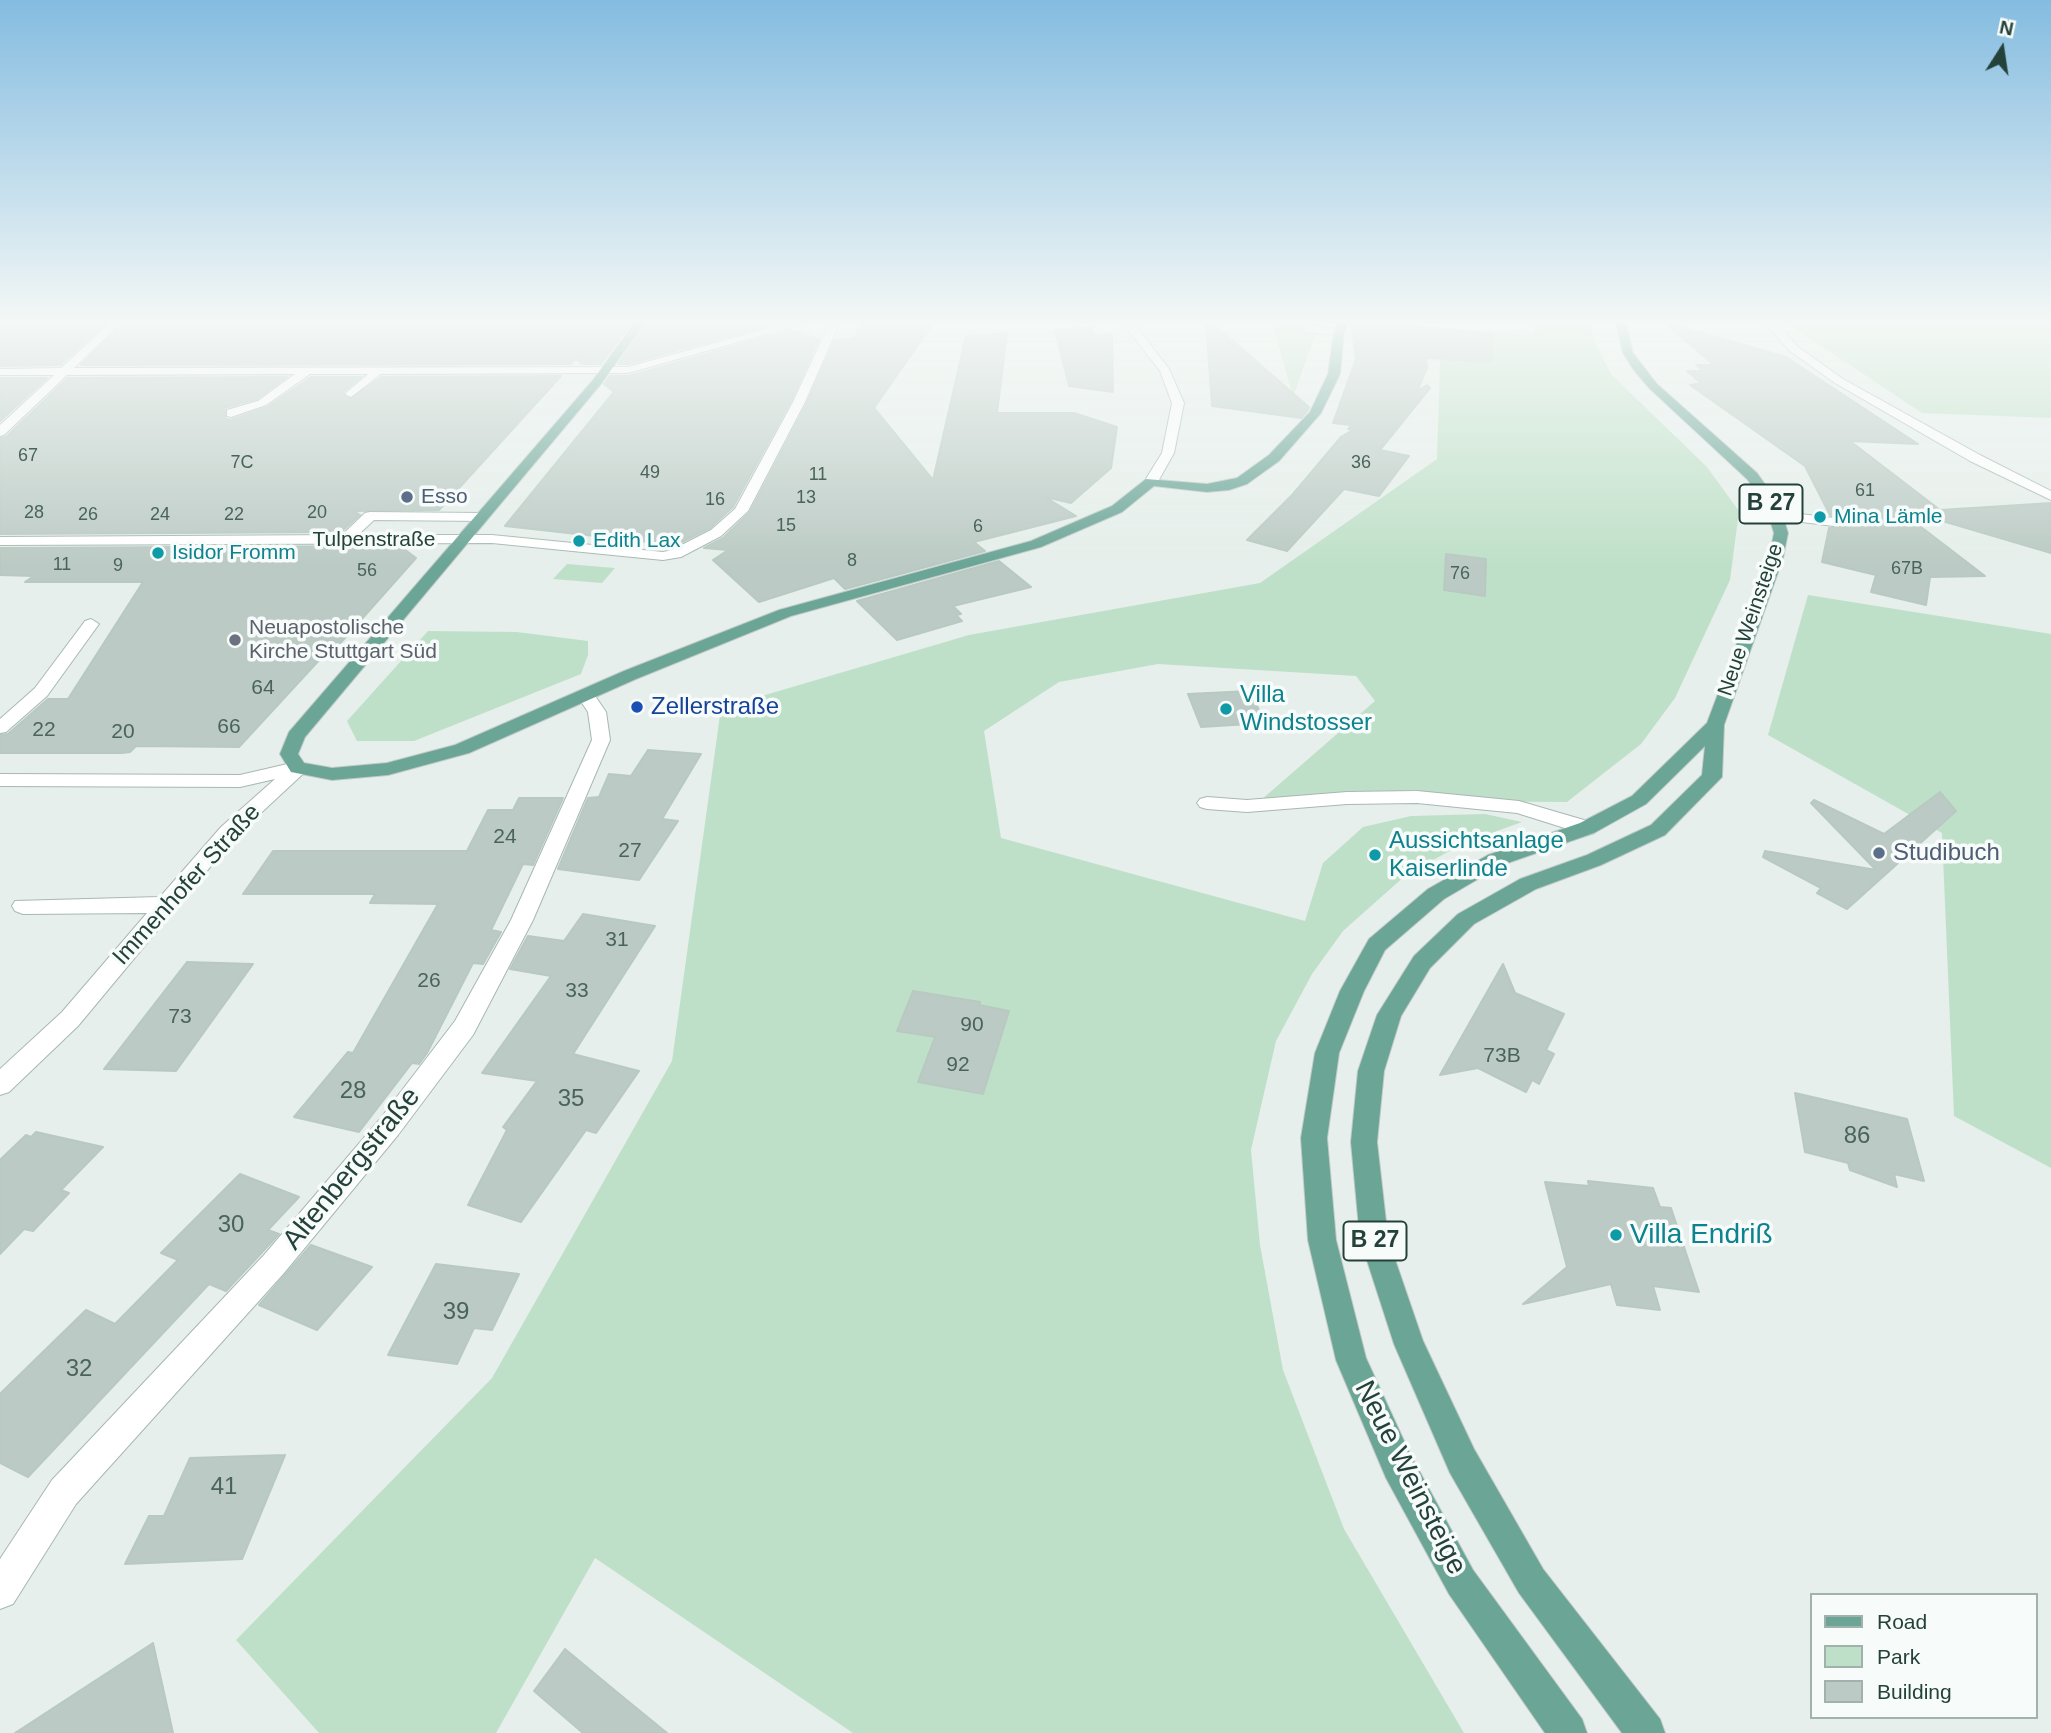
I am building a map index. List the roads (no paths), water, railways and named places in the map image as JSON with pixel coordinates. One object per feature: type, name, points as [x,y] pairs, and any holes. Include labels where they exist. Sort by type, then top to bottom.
[{"type":"main road","points":[[579,403],[296,736],[289,754],[298,768],[332,774],[388,769],[462,749],[722,636],[785,613],[1036,544],[1116,509],[1151,482],[1219,487],[1242,481],[1257,472],[1292,440],[1315,413],[1320,403]]},
{"type":"main road","name":"Neue Weinsteige","points":[[1646,1733],[1531,1581],[1462,1461],[1409,1344],[1374,1239],[1364,1142],[1371,1071],[1389,1014],[1422,962],[1466,919],[1528,884],[1594,860],[1658,830],[1712,778],[1715,725],[1776,558],[1781,533],[1765,493],[1752,476],[1672,403]]},
{"type":"main road","name":"Neue Weinsteige","points":[[1568,1733],[1461,1581],[1398,1466],[1352,1360],[1322,1240],[1314,1138],[1327,1053],[1353,991],[1377,945],[1436,894],[1495,860],[1587,828],[1639,800],[1715,725]]},
{"type":"street","points":[[0,432],[31,403]]},
{"type":"street","points":[[231,413],[262,403]]},
{"type":"street","name":"Tulpenstraße","points":[[0,541],[492,539],[663,556],[676,554],[728,524],[741,511],[799,403]]},
{"type":"street","points":[[1151,482],[1168,453],[1178,403]]},
{"type":"street","points":[[1877,403],[1975,458],[2051,496]]},
{"type":"street","points":[[1775,515],[1834,522]]},
{"type":"street","points":[[345,540],[370,516],[482,517]]},
{"type":"street","points":[[0,728],[41,692],[91,624]]},
{"type":"street","name":"Altenbergstraße","points":[[0,1591],[64,1492],[274,1264],[389,1127],[464,1028],[522,920],[601,740],[597,712],[585,694]]},
{"type":"street","points":[[0,780],[240,781],[298,768]]},
{"type":"street","name":"Immenhofer Straße","points":[[0,1085],[70,1020],[228,832],[298,768]]},
{"type":"street","points":[[1207,803],[1247,806],[1417,797],[1520,807],[1587,828]]},
{"type":"street","points":[[23,906],[166,905]]},
{"type":"place","name":"Esso","points":[[407,497]]},
{"type":"place","name":"Mina Lämle","points":[[1820,517]]},
{"type":"place","name":"Edith Lax","points":[[579,541]]},
{"type":"place","name":"Isidor Fromm","points":[[158,553]]},
{"type":"place","name":"Neuapostolische Kirche Stuttgart Süd","points":[[235,640]]},
{"type":"place","name":"Zellerstraße","points":[[637,707]]},
{"type":"place","name":"Villa Windstosser","points":[[1226,709]]},
{"type":"place","name":"Studibuch","points":[[1879,853]]},
{"type":"place","name":"Aussichtsanlage Kaiserlinde","points":[[1375,855]]},
{"type":"place","name":"Villa Endriß","points":[[1616,1235]]}]
